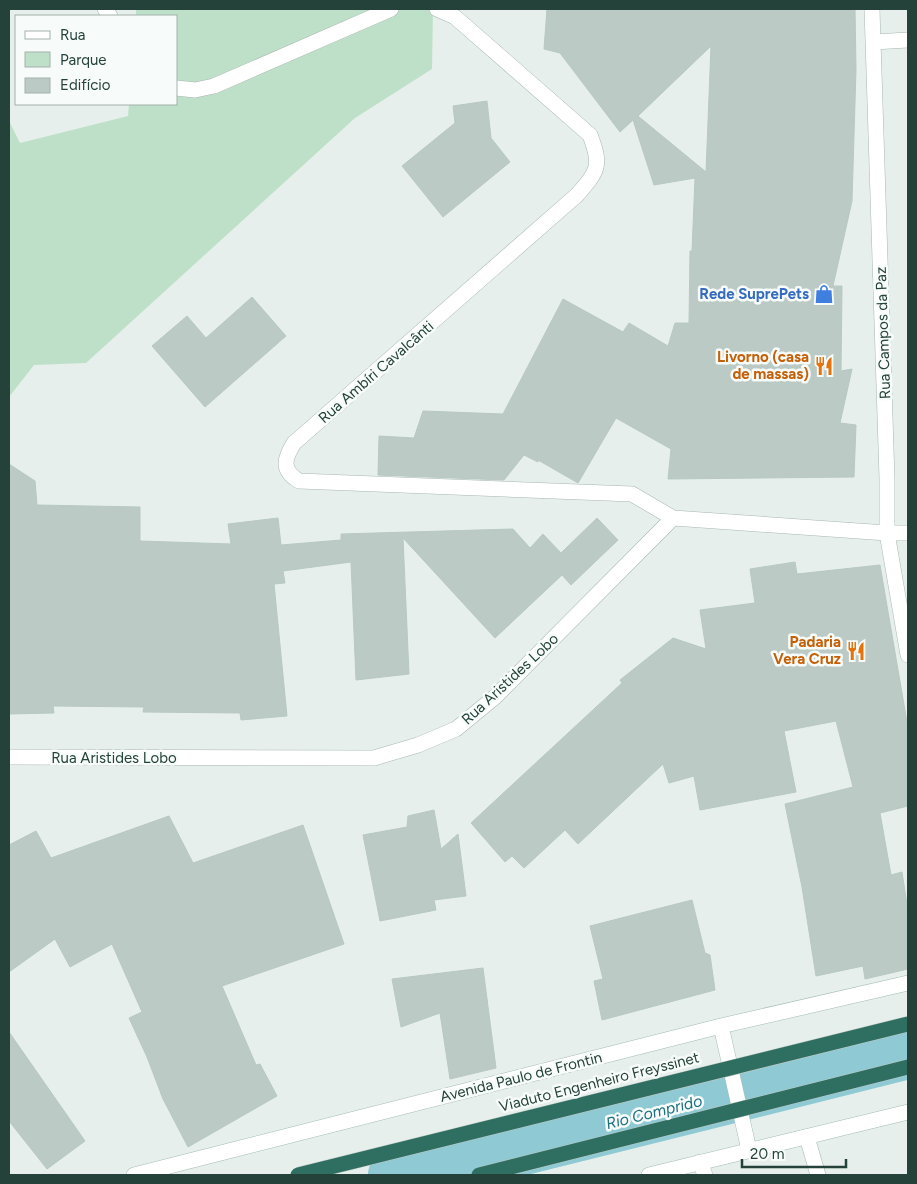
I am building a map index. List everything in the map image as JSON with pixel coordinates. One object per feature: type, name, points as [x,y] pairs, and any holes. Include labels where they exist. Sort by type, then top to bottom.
[{"type":"highway","name":"Viaduto Engenheiro Freyssinet","points":[[298,1175],[908,1024]]},
{"type":"highway","points":[[479,1175],[908,1068]]},
{"type":"street","points":[[178,88],[195,90],[214,86],[391,9]]},
{"type":"street","name":"Rua Ambíri Cavalcânti","points":[[437,9],[455,17],[590,135],[596,152],[597,164],[593,177],[577,195],[294,443],[285,461],[287,471],[299,481],[632,494],[673,518]]},
{"type":"street","name":"Rua Campos da Paz","points":[[872,9],[888,534],[908,655]]},
{"type":"street","points":[[873,42],[908,40]]},
{"type":"street","points":[[673,518],[888,534],[908,533]]},
{"type":"street","name":"Rua Aristides Lobo","points":[[9,757],[374,758],[418,745],[456,729],[495,697],[673,518]]},
{"type":"street","name":"Avenida Paulo de Frontin","points":[[134,1175],[721,1026],[908,983]]},
{"type":"street","points":[[721,1026],[750,1150]]},
{"type":"street","points":[[656,1174],[702,1169],[750,1150],[908,1112]]},
{"type":"street","points":[[807,1137],[818,1175]]},
{"type":"green space","points":[[136,9],[433,9],[432,69],[355,118],[86,363],[34,365],[9,397],[9,121],[20,143],[128,116],[129,105],[178,105],[178,15],[136,15]]},
{"type":"building","points":[[547,9],[855,9],[856,69],[852,201],[833,286],[842,286],[841,371],[852,369],[840,423],[856,425],[854,477],[668,479],[671,449],[616,418],[578,483],[538,460],[538,462],[524,455],[504,480],[378,475],[379,436],[414,438],[423,411],[503,414],[563,299],[623,332],[629,323],[668,346],[675,323],[689,323],[690,251],[692,251],[695,178],[654,185],[633,120],[620,132],[560,53],[544,49]],"holes":[[[711,46],[706,172],[638,116]]]},
{"type":"building","points":[[487,101],[491,138],[510,162],[443,217],[402,166],[455,123],[453,106]]},
{"type":"building","points":[[252,297],[286,336],[205,407],[152,346],[187,316],[206,338]]},
{"type":"building","points":[[9,464],[35,481],[37,505],[140,507],[140,541],[231,544],[228,524],[278,518],[281,545],[341,540],[341,534],[513,529],[530,548],[543,534],[561,553],[597,518],[618,540],[571,585],[562,575],[495,638],[403,538],[409,674],[356,680],[351,562],[283,571],[285,583],[274,584],[287,716],[241,720],[240,713],[143,712],[144,707],[53,706],[54,713],[9,714]]},
{"type":"building","points":[[795,562],[797,574],[880,565],[908,728],[908,806],[880,813],[891,875],[902,872],[908,911],[908,969],[865,979],[863,966],[816,976],[802,887],[785,804],[853,787],[836,721],[784,731],[796,792],[700,810],[694,776],[669,783],[663,764],[578,844],[565,830],[524,868],[512,856],[505,862],[471,823],[622,683],[620,680],[673,638],[706,649],[700,610],[755,603],[750,569]]},
{"type":"building","points":[[434,810],[441,849],[458,834],[466,896],[434,900],[436,910],[380,921],[363,835],[407,827],[408,816]]},
{"type":"building","points":[[169,816],[193,863],[303,825],[344,944],[222,986],[256,1065],[260,1064],[277,1096],[188,1147],[163,1099],[147,1057],[129,1018],[142,1012],[112,944],[70,967],[55,939],[9,972],[9,845],[36,831],[51,858]]},
{"type":"building","points":[[692,900],[705,953],[710,955],[715,990],[602,1020],[594,981],[603,979],[590,926]]},
{"type":"building","points":[[483,968],[496,1068],[450,1079],[440,1013],[401,1027],[392,979]]},
{"type":"building","points":[[9,1032],[85,1141],[47,1169],[9,1121]]},
{"type":"waterway","name":"Rio Comprido","points":[[399,1175],[908,1048]]},
{"type":"place","name":"Rede SuprePets","points":[[824,294]]},
{"type":"place","name":"Livorno (casa de massas)","points":[[824,366]]},
{"type":"place","name":"Padaria Vera Cruz","points":[[856,651]]}]
